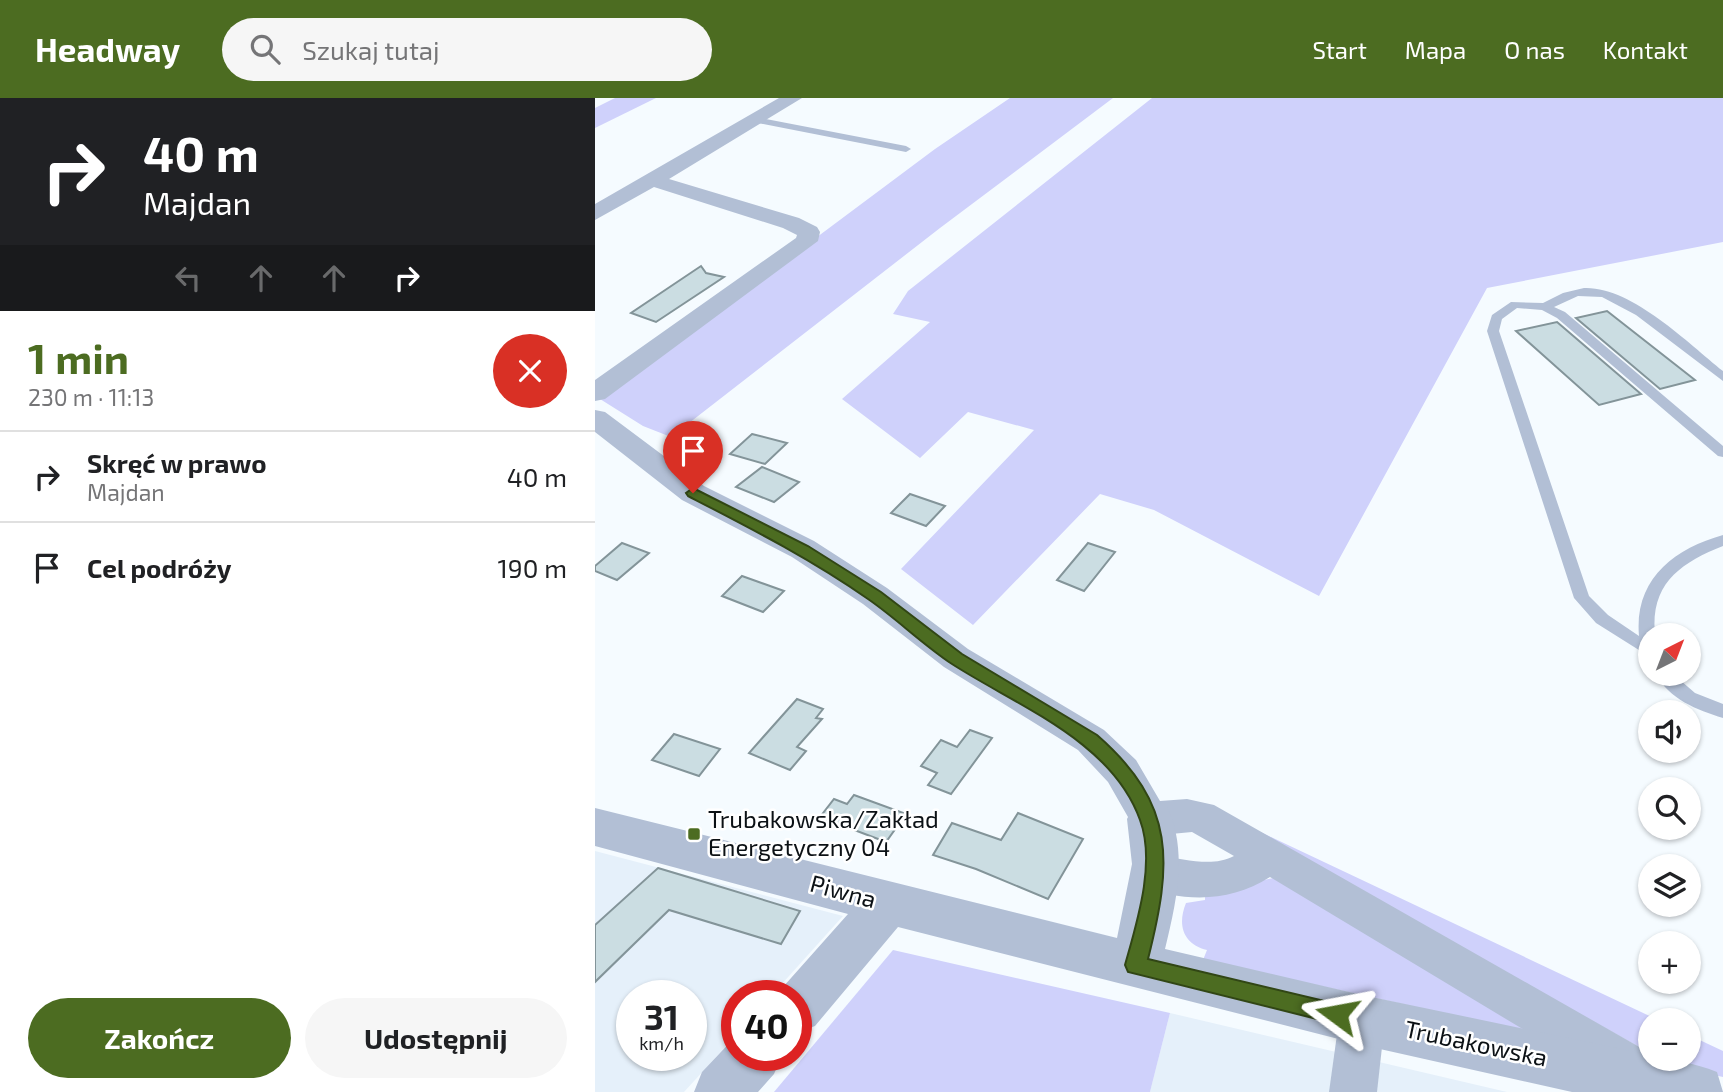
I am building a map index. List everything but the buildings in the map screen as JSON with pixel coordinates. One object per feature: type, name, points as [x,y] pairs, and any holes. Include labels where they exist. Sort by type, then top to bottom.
[{"type":"street","points":[[595,214],[793,98]]},
{"type":"street","points":[[595,393],[807,241],[809,232],[802,226],[652,180]]},
{"type":"street","points":[[595,418],[693,493],[803,549],[875,596],[956,658],[1091,740],[1122,771],[1150,819],[1156,864],[1148,917],[1135,965]]},
{"type":"street","points":[[1150,819],[1187,815],[1200,817],[1679,1088]]},
{"type":"street","name":"Piwna","points":[[595,827],[888,904]]},
{"type":"street","points":[[1154,873],[1199,881],[1222,880],[1238,876],[1268,855]]},
{"type":"street","points":[[812,990],[888,904]]},
{"type":"street","name":"Trubakowska","points":[[888,904],[1362,1020],[1679,1088]]},
{"type":"street","points":[[1353,1092],[1362,1020]]},
{"type":"street","points":[[722,1092],[741,1071]]},
{"type":"lane","points":[[756,120],[906,149]]},
{"type":"lane","points":[[1545,307],[1565,295],[1593,291],[1618,298],[1723,377]]},
{"type":"lane","points":[[1638,643],[1602,619],[1582,598],[1493,331],[1496,318],[1515,304],[1545,307],[1561,315],[1723,453]]},
{"type":"lane","points":[[1647,623],[1651,599],[1669,568],[1723,540]]},
{"type":"lane","points":[[1674,686],[1710,708],[1723,711]]},
{"type":"shaded area","points":[[615,98],[656,98],[595,128],[595,108]]},
{"type":"shaded area","points":[[1010,98],[1113,98],[940,228],[671,437],[643,426],[600,399],[935,149]]},
{"type":"shaded area","points":[[1152,98],[1723,98],[1723,242],[1487,288],[1319,596],[1154,510],[1100,494],[973,625],[901,569],[1034,430],[968,412],[920,458],[842,399],[930,322],[893,314],[908,291]]},
{"type":"shaded area","points":[[1201,804],[1638,1011],[1638,1046]]},
{"type":"shaded area","points":[[595,851],[843,916],[785,980],[721,980],[721,1052],[707,1067],[707,980],[616,980],[616,1071],[703,1071],[684,1092],[595,1092]]},
{"type":"shaded area","points":[[1273,878],[1547,1036],[1203,960],[1207,950],[1192,943],[1182,926],[1186,903],[1205,900],[1205,893]]},
{"type":"shaded area","points":[[893,950],[1170,1013],[1150,1092],[774,1092],[792,1071],[812,1071],[812,1047]]},
{"type":"shaded area","points":[[1170,1013],[1507,1092],[1150,1092]]},
{"type":"shaded area","points":[[1701,1041],[1723,1051],[1723,1077],[1696,1071],[1701,1071]]},
{"type":"place","name":"Trubakowska/Zakład Energetyczny 04","points":[[694,834]]},
{"type":"route","points":[[693,493],[803,549],[875,596],[956,658],[1091,740],[1107,754],[1137,793],[1150,819],[1156,864],[1148,917],[1135,965],[1337,1014]]}]
